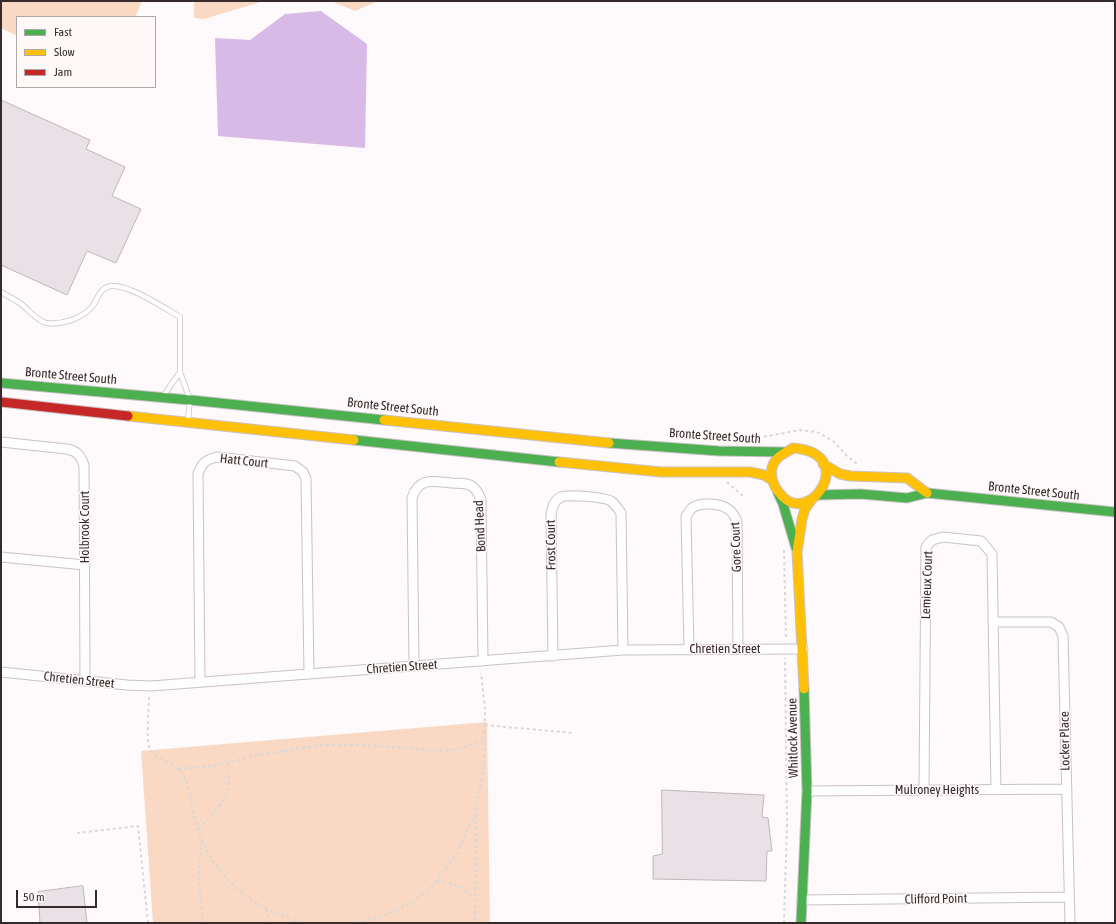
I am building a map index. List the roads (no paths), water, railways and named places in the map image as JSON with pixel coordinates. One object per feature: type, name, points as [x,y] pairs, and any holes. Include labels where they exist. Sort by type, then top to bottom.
[{"type":"main road","name":"Bronte Street South","points":[[1,383],[190,400],[624,444],[719,451],[783,452]]},
{"type":"main road","points":[[1,402],[623,469],[661,472],[750,472],[764,475],[772,480]]},
{"type":"main road","points":[[793,448],[804,448],[814,452],[821,459],[823,464],[826,480],[822,490],[814,497],[804,502],[793,503],[783,498],[776,490],[772,480],[772,470],[776,460],[783,452],[793,448]]},
{"type":"main road","points":[[823,464],[840,474],[850,476],[907,478],[927,493]]},
{"type":"main road","name":"Whitlock Avenue","points":[[778,493],[783,504],[797,552]]},
{"type":"main road","name":"Bronte Street South","points":[[814,497],[861,494],[907,498],[927,493],[1115,512]]},
{"type":"main road","name":"Whitlock Avenue","points":[[801,923],[807,791],[803,649],[797,552],[805,509],[814,497]]},
{"type":"street","name":"Holbrook Court","points":[[1,442],[76,451],[81,457],[84,465],[85,681]]},
{"type":"street","name":"Hatt Court","points":[[200,682],[198,474],[201,465],[210,459],[217,457],[295,466],[303,472],[306,479],[309,674]]},
{"type":"street","name":"Bond Head","points":[[414,666],[412,498],[414,490],[420,484],[429,480],[469,485],[477,491],[482,500],[483,661]]},
{"type":"street","name":"Frost Court","points":[[553,656],[551,515],[555,502],[562,497],[571,496],[611,501],[621,513],[622,650]]},
{"type":"street","name":"Gore Court","points":[[689,650],[686,516],[692,508],[699,505],[708,504],[724,506],[730,509],[737,522],[738,649]]},
{"type":"street","name":"Lemieux Court","points":[[924,789],[926,547],[932,540],[943,537],[981,541],[992,554],[996,789]]},
{"type":"street","points":[[1,557],[85,565]]},
{"type":"street","name":"Locker Place","points":[[994,622],[1051,622],[1059,627],[1063,636],[1070,923]]},
{"type":"street","name":"Chretien Street","points":[[1,672],[126,685],[151,686],[622,650],[803,649]]},
{"type":"street","name":"Mulroney Heights","points":[[807,791],[1067,789]]},
{"type":"street","name":"Clifford Point","points":[[802,900],[1069,897]]},
{"type":"lane","points":[[1,292],[20,303],[45,323],[64,323],[80,317],[92,307],[99,293],[110,286],[123,287],[180,317],[180,372],[190,400],[187,422]]},
{"type":"lane","points":[[162,398],[180,372]]}]
